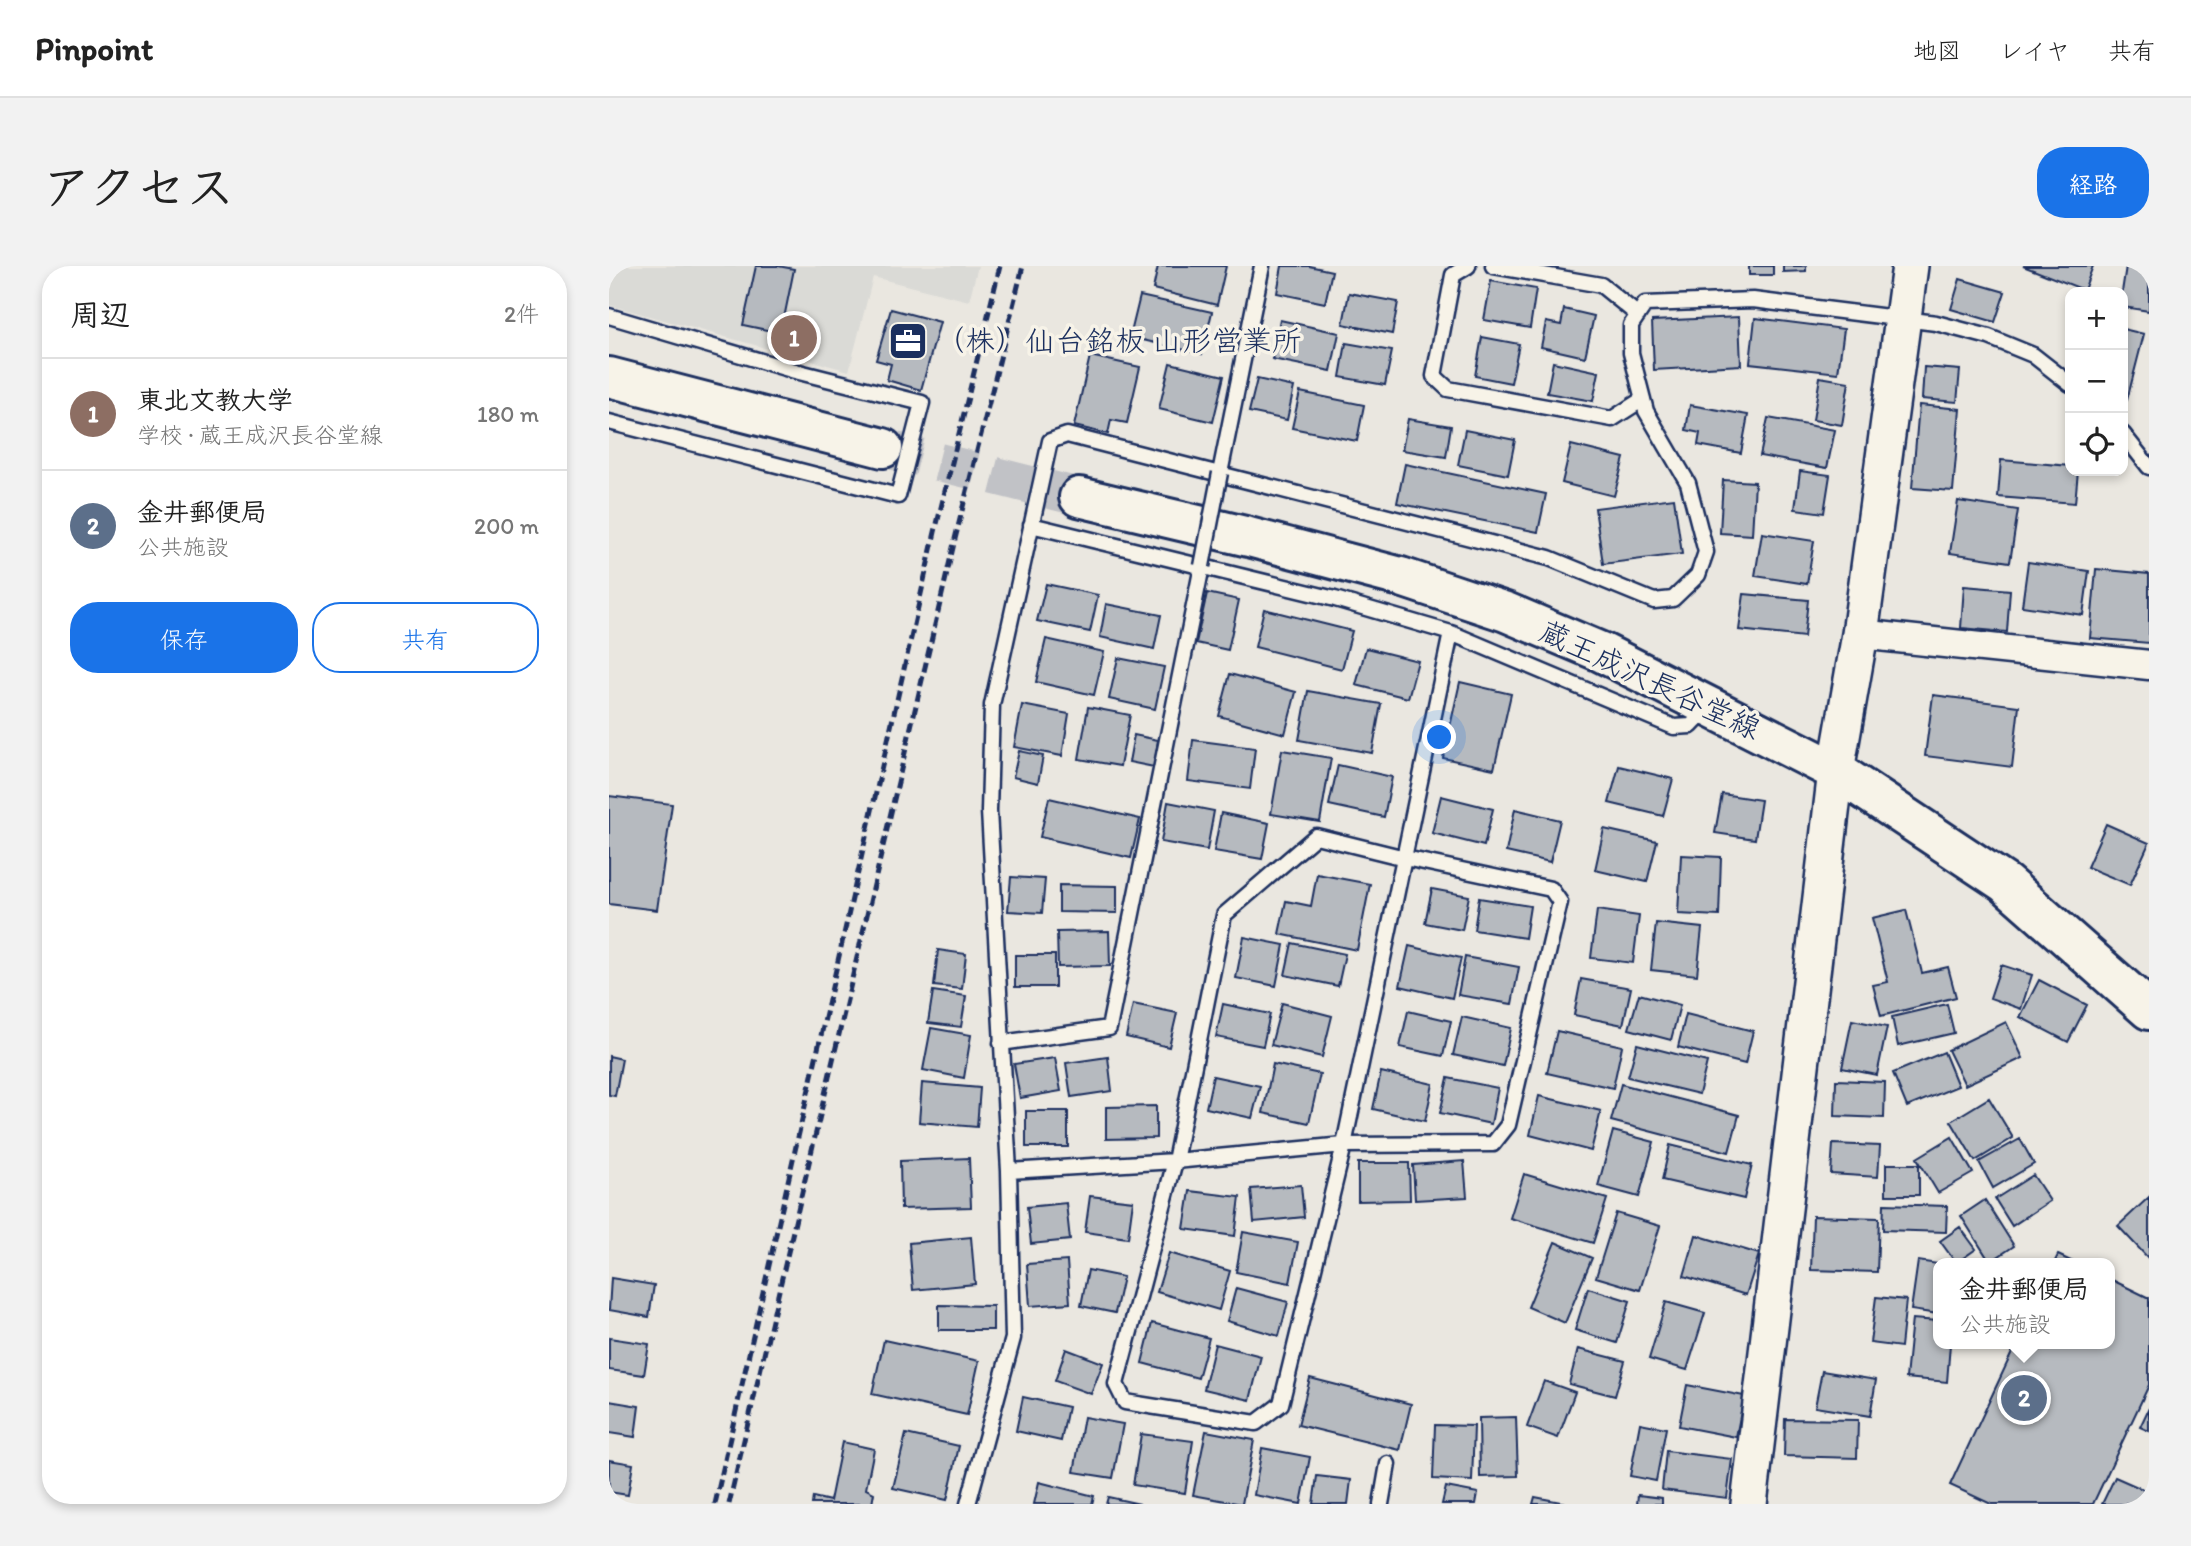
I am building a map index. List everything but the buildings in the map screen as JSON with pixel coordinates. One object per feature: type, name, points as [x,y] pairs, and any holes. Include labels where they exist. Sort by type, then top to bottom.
[{"type":"main road","points":[[609,377],[883,448]]},
{"type":"main road","name":"蔵王成沢長谷堂線","points":[[1079,497],[1249,537],[1401,577],[1506,612],[1601,652],[1836,771],[2005,883],[2149,1010]]},
{"type":"street","points":[[1749,1504],[1836,771],[1860,634],[1910,266]]},
{"type":"street","points":[[1860,634],[2149,665]]},
{"type":"lane","points":[[1001,1043],[1109,1028],[1262,266]]},
{"type":"lane","points":[[1468,266],[1453,275],[1434,376],[1448,389],[1612,419],[1643,398]]},
{"type":"lane","points":[[1493,266],[1601,285],[1637,315]]},
{"type":"lane","points":[[968,1504],[1013,1338],[1009,1171],[989,811],[992,705],[1050,441],[1067,435],[1549,558],[1654,601],[1673,598],[1698,575],[1706,552],[1688,483],[1646,411],[1631,353],[1631,325],[1645,304],[1753,300],[1936,323],[1989,337],[2033,355],[2065,380]]},
{"type":"lane","points":[[609,316],[795,371],[922,403],[898,496],[609,422]]},
{"type":"lane","points":[[2128,440],[2149,467]]},
{"type":"lane","points":[[1031,525],[1335,599],[1451,633],[1674,727],[1691,726],[1711,706]]},
{"type":"lane","points":[[1009,1171],[1175,1161],[1344,1145],[1493,1144],[1508,1125],[1560,902],[1551,889],[1405,858],[1316,836],[1224,915],[1175,1161],[1116,1384],[1125,1402],[1256,1423],[1281,1404],[1344,1145],[1405,858],[1451,633]]},
{"type":"lane","points":[[1381,1504],[1388,1464]]},
{"type":"shaded area","points":[[609,266],[978,266],[969,301],[873,277],[849,371],[609,305]]},
{"type":"tunnel","points":[[883,448],[1079,497]]},
{"type":"railway","points":[[715,1504],[935,532],[1000,266]]},
{"type":"railway","points":[[729,1504],[955,539],[1023,266]]},
{"type":"place","name":"東北文教大学","points":[[794,338]]},
{"type":"place","name":"（株）仙台銘板 山形営業所","points":[[908,341]]},
{"type":"place","name":"金井郵便局","points":[[2024,1398]]}]
